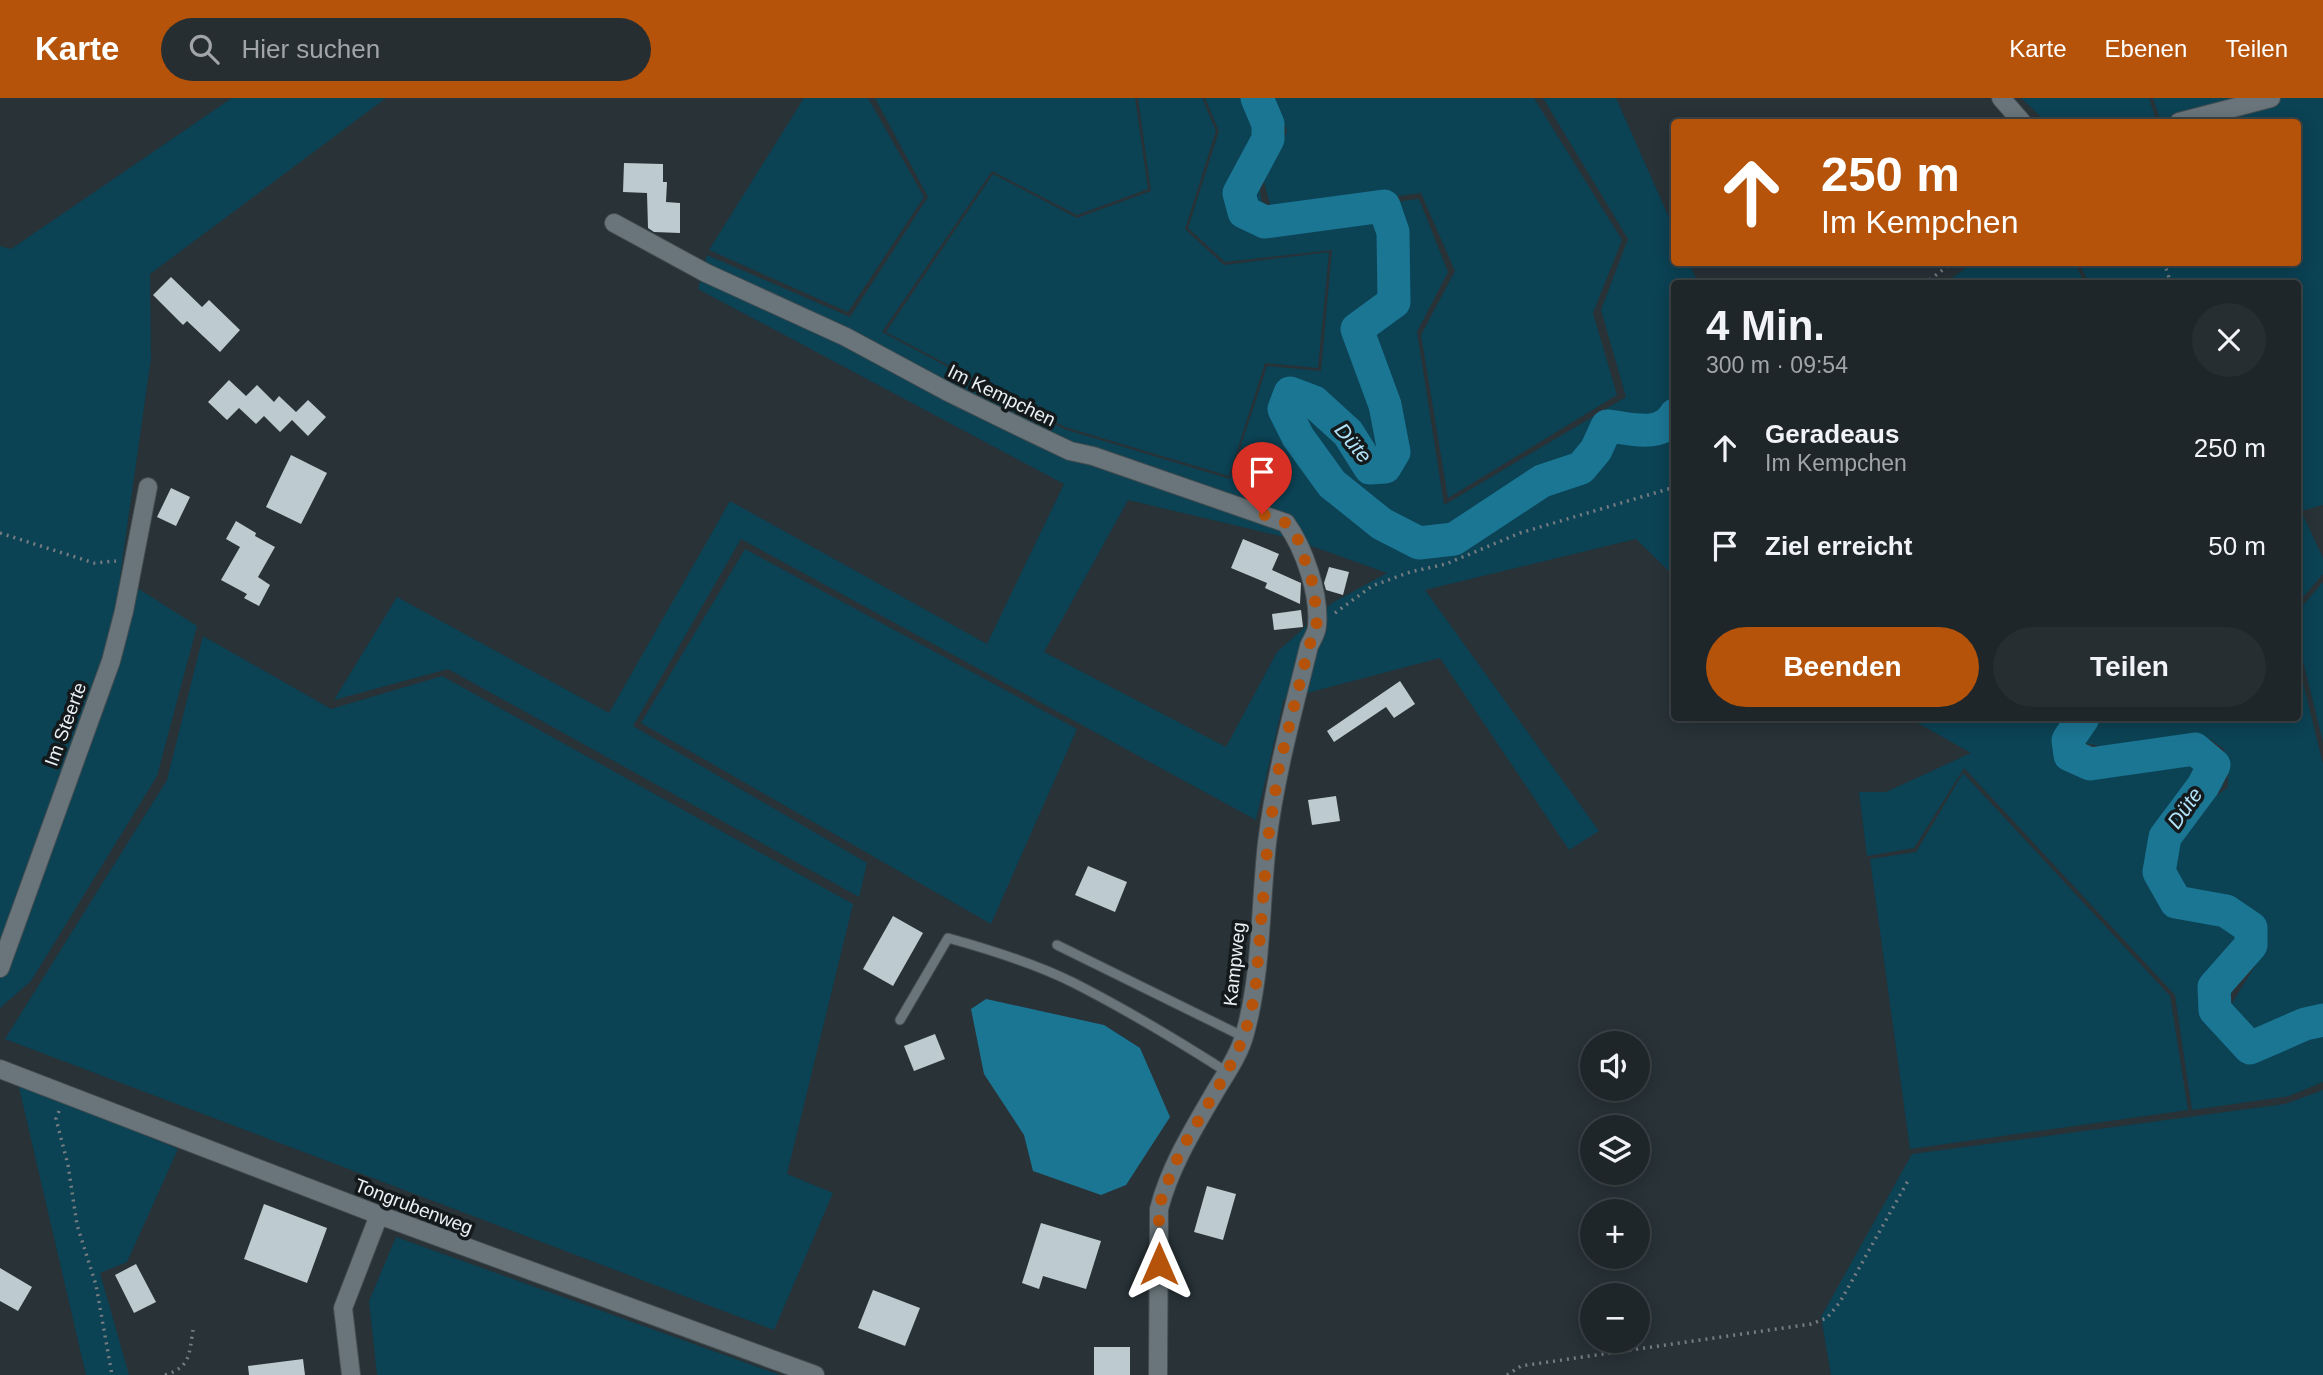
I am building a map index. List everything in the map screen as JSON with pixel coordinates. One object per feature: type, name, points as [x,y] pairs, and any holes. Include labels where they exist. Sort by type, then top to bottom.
[{"type":"street","points":[[2001,98],[2019,119]]},
{"type":"street","points":[[2190,119],[2270,98]]},
{"type":"street","name":"Im Kempchen","points":[[614,222],[706,273],[846,337],[950,393],[1070,451],[1093,456],[1286,523],[1297,537],[1314,587],[1317,628]]},
{"type":"street","name":"Im Steerte","points":[[0,968],[111,661],[135,560],[148,487]]},
{"type":"street","name":"Kampweg","points":[[1158,1375],[1159,1209],[1181,1150],[1227,1072],[1244,1037],[1255,995],[1263,878],[1279,767],[1309,646],[1317,628]]},
{"type":"street","name":"Tongrubenweg","points":[[0,1069],[379,1215],[815,1375]]},
{"type":"street","points":[[351,1375],[343,1308],[379,1215]]},
{"type":"lane","points":[[900,1020],[948,938],[982,947],[1072,982],[1180,1042],[1227,1072]]},
{"type":"lane","points":[[1057,945],[1244,1037]]},
{"type":"path","points":[[1929,280],[1948,266]]},
{"type":"path","points":[[1317,628],[1372,586],[1410,572],[1446,564],[1520,533],[1671,487]]},
{"type":"path","points":[[0,533],[94,563],[135,560]]},
{"type":"path","points":[[65,1095],[56,1119],[68,1165],[77,1225],[96,1285],[112,1375]]},
{"type":"path","points":[[1507,1375],[1521,1366],[1811,1324],[1827,1318],[1840,1302],[1909,1179]]},
{"type":"path","points":[[165,1375],[178,1371],[188,1360],[193,1330]]},
{"type":"shaded area","points":[[232,98],[386,98],[150,274],[151,358],[120,577],[197,626],[157,776],[31,981],[0,1008],[0,246],[11,249]]},
{"type":"shaded area","points":[[804,98],[868,98],[924,197],[848,312],[709,250]]},
{"type":"shaded area","points":[[875,98],[1135,98],[1148,189],[1077,215],[992,171],[882,332],[1064,429],[1230,479],[1267,366],[1321,371],[1332,250],[1225,262],[1188,228],[1219,131],[1205,98],[1266,98],[1279,131],[1258,181],[1265,218],[1419,199],[1448,272],[1417,332],[1444,505],[1626,397],[1601,310],[1628,239],[1543,98],[1616,98],[1671,222],[1671,266],[1690,266],[1697,280],[1671,280],[1671,573],[1636,539],[1425,590],[1599,831],[1569,850],[1440,658],[1284,699],[1256,820],[741,539],[633,726],[867,863],[859,897],[448,669],[334,700],[397,597],[609,713],[730,501],[987,644],[1064,484],[698,289],[707,255],[850,317],[928,197]],"holes":[[[1128,500],[1289,538],[1387,573],[1332,603],[1277,652],[1226,747],[1044,652]]]},
{"type":"shaded area","points":[[1138,98],[1202,98],[1216,131],[1185,229],[1224,265],[1329,252],[1318,368],[1265,363],[1229,476],[1065,427],[886,332],[993,174],[1077,218],[1151,191]]},
{"type":"shaded area","points":[[1274,98],[1534,98],[1622,240],[1593,313],[1617,395],[1448,498],[1421,335],[1455,271],[1421,193],[1272,212],[1264,182],[1287,131]]},
{"type":"shaded area","points":[[2021,98],[2149,98],[2155,117],[2146,119],[2043,119]]},
{"type":"shaded area","points":[[2153,98],[2323,98],[2323,505],[2301,511],[2301,280],[2088,280],[2080,266],[2301,266],[2301,119],[2160,119]]},
{"type":"shaded area","points":[[1969,266],[2076,266],[2083,280],[1949,280]]},
{"type":"shaded area","points":[[2301,511],[2323,558],[2323,574],[2301,600]]},
{"type":"shaded area","points":[[745,549],[1077,729],[991,924],[641,723]]},
{"type":"shaded area","points":[[2323,582],[2323,742],[2301,653],[2301,608]]},
{"type":"shaded area","points":[[203,636],[331,709],[442,676],[853,904],[787,1174],[833,1193],[774,1330],[5,1039],[167,780]]},
{"type":"shaded area","points":[[2301,675],[2323,764],[2323,1009],[2269,1037],[2250,1036],[2237,1030],[2229,1008],[2260,958],[2260,948],[2230,914],[2212,899],[2180,885],[2171,873],[2171,857],[2203,806],[2228,787],[2228,766],[2224,749],[2210,739],[2121,751],[2076,741],[2086,721],[2301,721]]},
{"type":"shaded area","points":[[1914,721],[2082,721],[2072,744],[2115,754],[2210,744],[2221,761],[2223,787],[2197,802],[2172,843],[2164,871],[2174,887],[2209,902],[2255,950],[2225,1005],[2230,1034],[2272,1043],[2323,1015],[2323,1082],[2289,1096],[2192,1110],[2175,995],[1964,768],[1914,848],[1867,856],[1859,792],[1886,792],[1971,753]]},
{"type":"shaded area","points":[[1963,773],[2170,996],[2188,1110],[1910,1149],[1870,859],[1916,852]]},
{"type":"shaded area","points":[[986,999],[1104,1025],[1140,1048],[1170,1117],[1126,1185],[1101,1195],[1033,1171],[1024,1135],[984,1074],[971,1009]]},
{"type":"shaded area","points":[[18,1083],[178,1149],[127,1262],[100,1273],[129,1375],[86,1375]]},
{"type":"shaded area","points":[[2323,1090],[2323,1375],[1831,1375],[1821,1317],[1912,1154],[2285,1104]]},
{"type":"shaded area","points":[[396,1237],[780,1375],[377,1375],[369,1301]]},
{"type":"building","points":[[624,163],[663,164],[663,182],[667,182],[666,202],[680,203],[680,233],[654,232],[648,228],[647,193],[623,192]]},
{"type":"building","points":[[171,277],[202,307],[209,300],[240,330],[220,352],[187,321],[183,325],[153,295]]},
{"type":"building","points":[[229,380],[246,396],[257,385],[274,402],[279,396],[296,412],[308,400],[326,417],[308,436],[292,420],[280,432],[264,416],[256,424],[239,408],[227,420],[208,402]]},
{"type":"building","points":[[291,455],[327,473],[301,524],[266,507]]},
{"type":"building","points":[[171,488],[190,497],[176,526],[157,517]]},
{"type":"building","points":[[236,521],[275,547],[258,577],[270,585],[259,606],[244,598],[247,594],[221,580],[240,547],[226,539]]},
{"type":"building","points":[[1243,539],[1279,554],[1272,570],[1301,583],[1300,604],[1265,588],[1267,583],[1231,568]]},
{"type":"building","points":[[1329,567],[1349,572],[1343,595],[1326,590],[1324,583]]},
{"type":"building","points":[[1301,610],[1303,627],[1274,630],[1272,614]]},
{"type":"building","points":[[1400,681],[1415,704],[1394,718],[1386,707],[1334,742],[1327,731]]},
{"type":"building","points":[[1336,796],[1340,821],[1312,825],[1308,800]]},
{"type":"building","points":[[1088,866],[1127,882],[1115,912],[1075,895]]},
{"type":"building","points":[[893,916],[923,933],[893,986],[863,969]]},
{"type":"building","points":[[935,1034],[945,1059],[914,1071],[904,1046]]},
{"type":"building","points":[[1207,1186],[1236,1194],[1223,1240],[1194,1232]]},
{"type":"building","points":[[264,1204],[327,1228],[307,1283],[244,1259]]},
{"type":"building","points":[[1041,1223],[1101,1241],[1086,1289],[1043,1276],[1039,1289],[1022,1283]]},
{"type":"building","points":[[136,1264],[156,1302],[134,1313],[115,1275]]},
{"type":"building","points":[[0,1268],[32,1287],[18,1311],[0,1301]]},
{"type":"building","points":[[873,1290],[920,1308],[905,1346],[858,1328]]},
{"type":"building","points":[[1094,1347],[1130,1347],[1130,1375],[1094,1375]]},
{"type":"building","points":[[303,1359],[305,1375],[249,1375],[248,1366]]},
{"type":"waterway","name":"Düte","points":[[1257,98],[1268,124],[1268,139],[1239,193],[1244,212],[1265,222],[1384,206],[1393,232],[1394,302],[1357,329],[1385,405],[1394,452],[1385,467],[1370,468],[1348,433],[1314,402],[1290,393],[1284,409],[1298,437],[1332,484],[1382,524],[1419,543],[1454,539],[1542,481],[1581,468],[1596,450],[1607,426],[1653,430],[1671,420]]},
{"type":"waterway","name":"Düte","points":[[2081,721],[2068,740],[2070,755],[2090,764],[2195,749],[2214,765],[2203,786],[2165,837],[2159,872],[2176,902],[2226,911],[2251,928],[2251,945],[2214,987],[2215,1010],[2250,1048],[2305,1024],[2323,1020]]},
{"type":"route","points":[[1159,1264],[1159,1209],[1163,1193],[1181,1150],[1227,1072],[1244,1037],[1255,995],[1263,878],[1279,767],[1309,646],[1317,628],[1314,587],[1297,537],[1286,523],[1262,514]]}]
